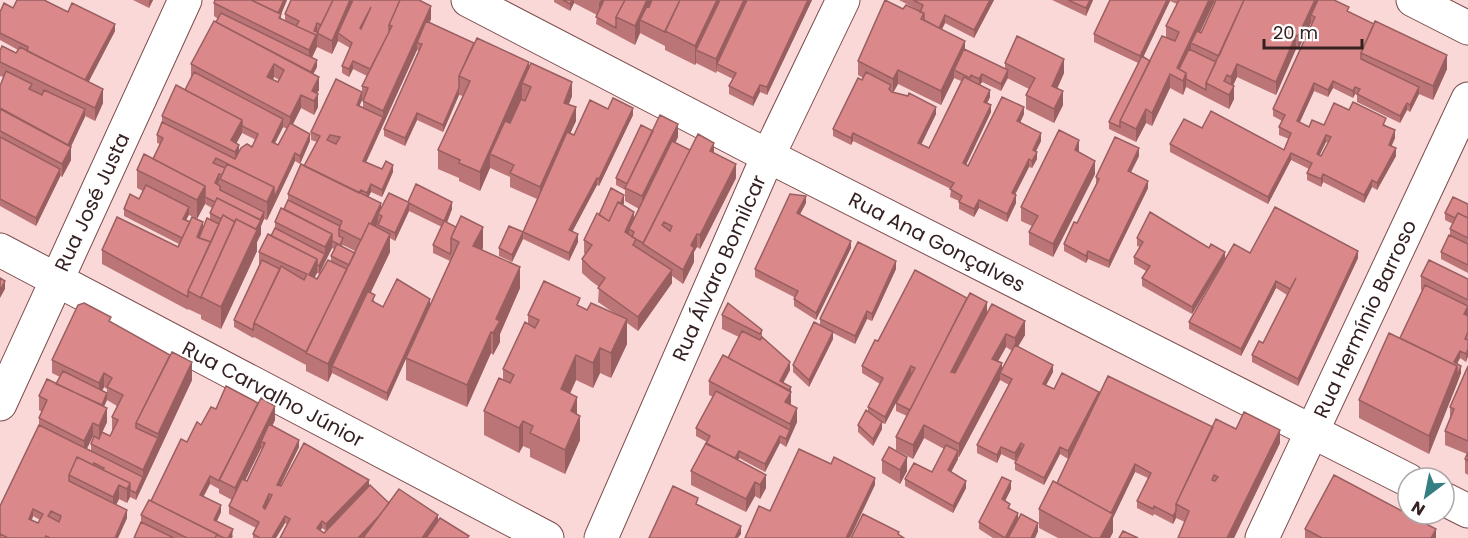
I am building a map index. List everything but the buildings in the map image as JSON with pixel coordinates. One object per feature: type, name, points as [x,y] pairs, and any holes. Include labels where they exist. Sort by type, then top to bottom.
[{"type":"street","name":"Rua José Justa","points":[[0,404],[185,0]]},
{"type":"street","name":"Rua Ana Gonçalves","points":[[468,0],[768,156],[1396,474]]},
{"type":"street","name":"Rua Álvaro Bomilcar","points":[[601,538],[768,156],[843,0]]},
{"type":"street","points":[[1413,0],[1468,27]]},
{"type":"street","name":"Rua Hermínio Barroso","points":[[1262,538],[1468,99]]},
{"type":"street","name":"Rua Carvalho Júnior","points":[[0,250],[547,538]]}]
